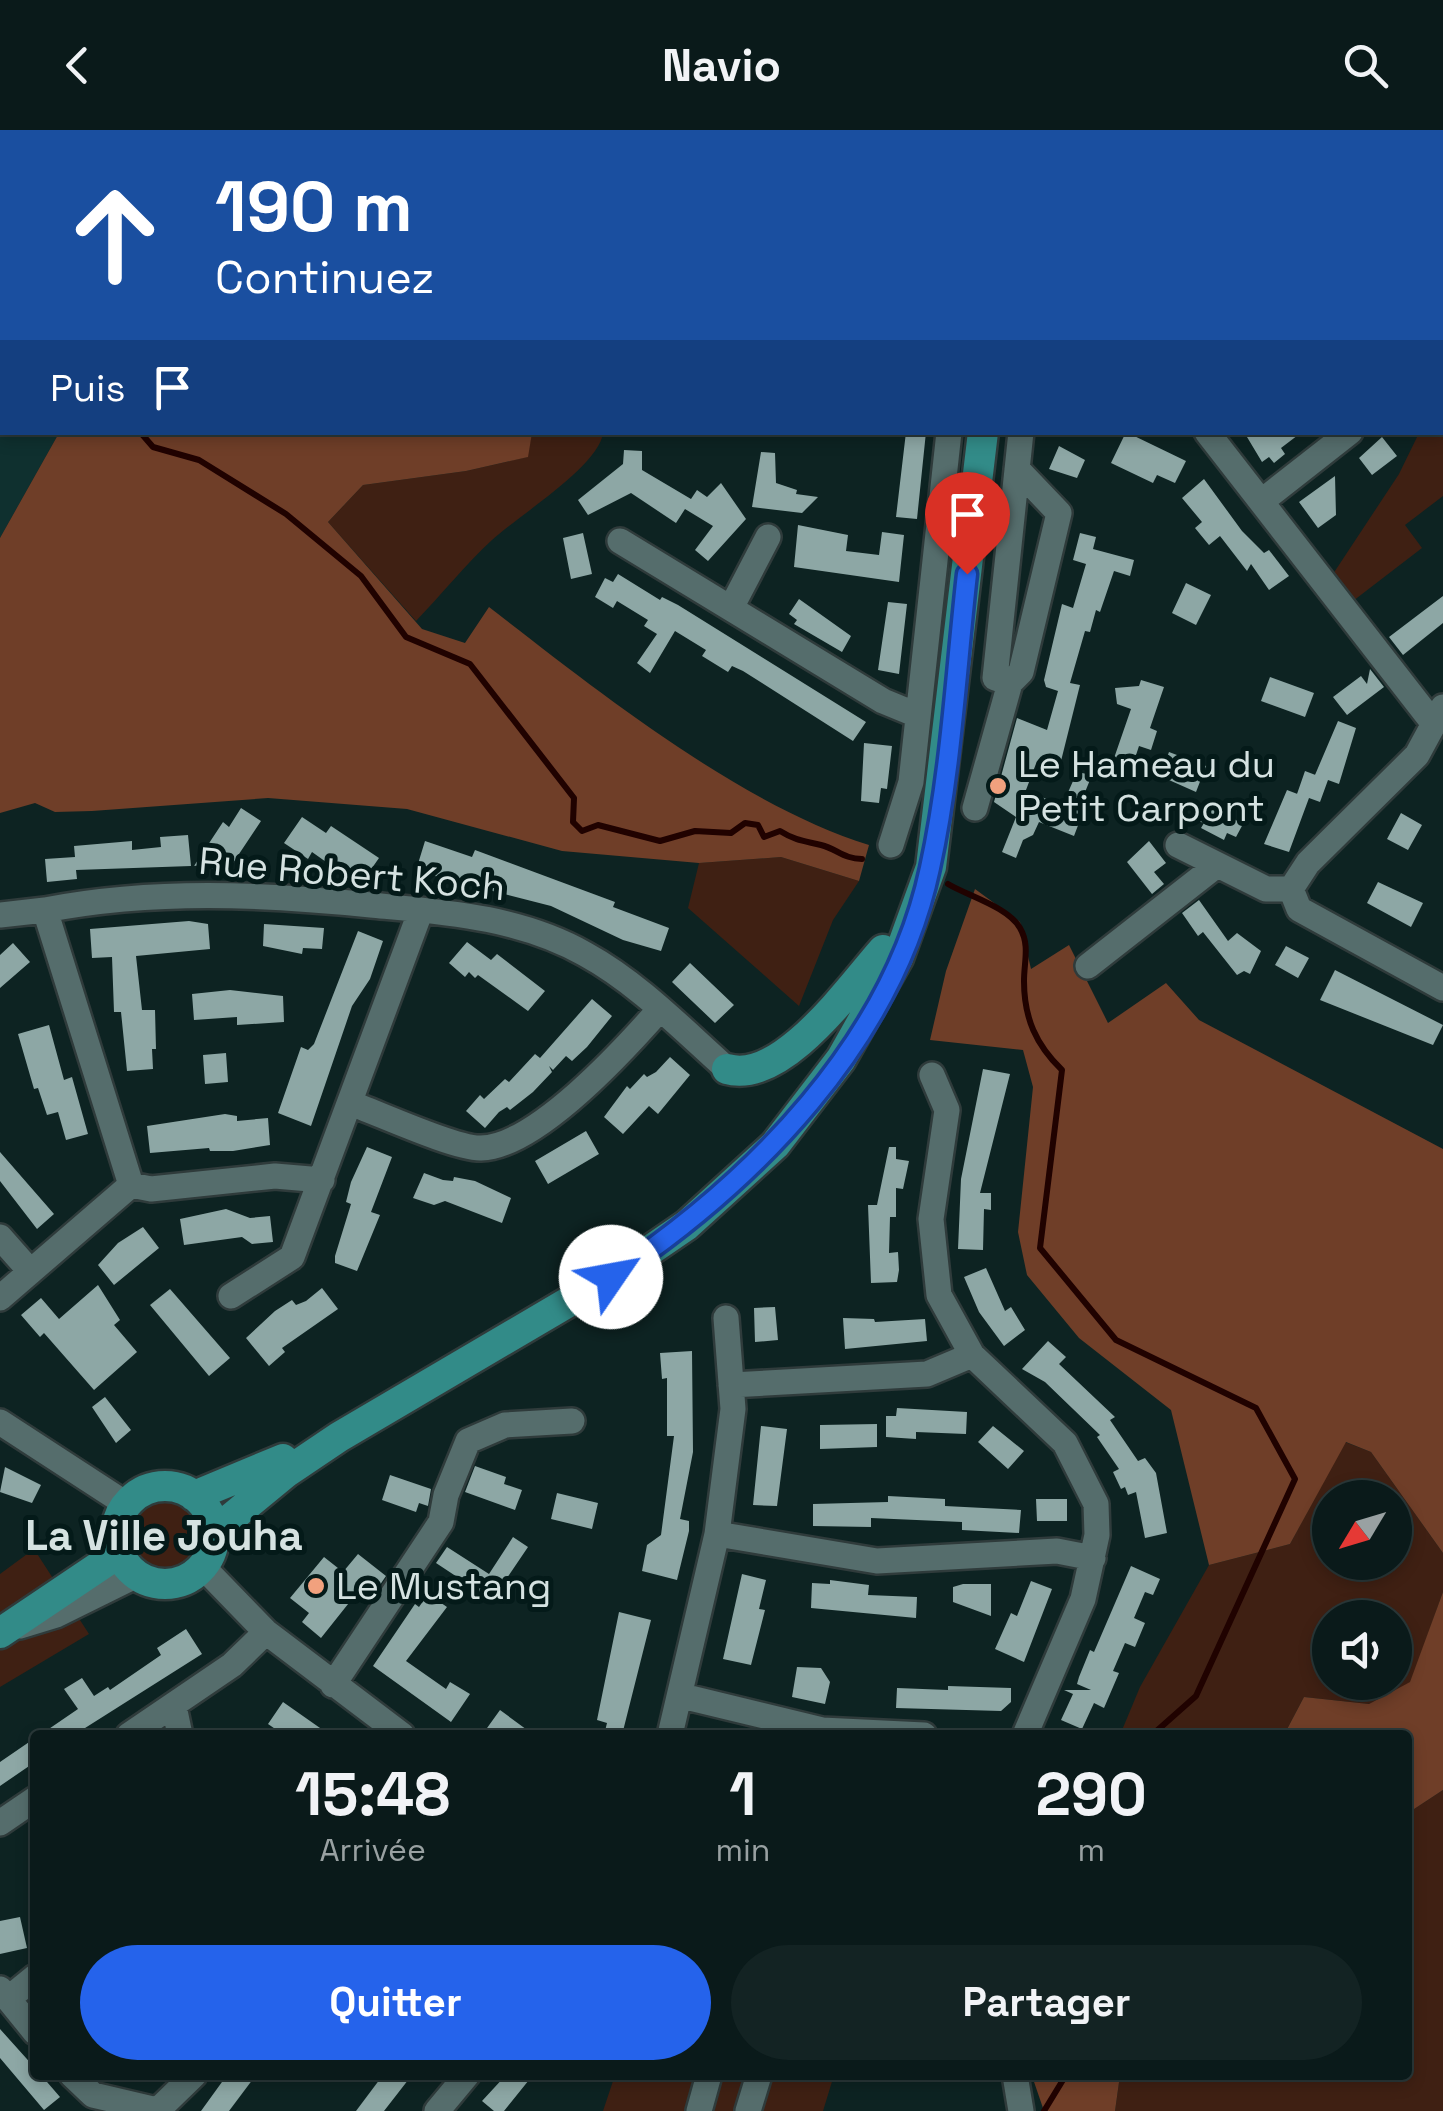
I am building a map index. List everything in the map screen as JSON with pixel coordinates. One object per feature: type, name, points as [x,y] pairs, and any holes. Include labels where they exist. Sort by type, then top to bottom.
[{"type":"main road","points":[[214,1532],[204,1506],[194,1496],[159,1486],[126,1504],[116,1528],[128,1564],[150,1582],[179,1582],[202,1566],[214,1532],[338,1436],[660,1245],[748,1174],[810,1103],[873,1008],[898,958],[939,808],[984,435]]},
{"type":"main road","points":[[194,1496],[279,1461],[334,1429],[557,1292],[676,1211],[739,1154],[800,1086],[858,998],[922,866]]},
{"type":"main road","points":[[727,1068],[758,1070],[786,1054],[882,950]]},
{"type":"main road","points":[[3,1632],[128,1564]]},
{"type":"street","points":[[891,844],[911,782],[949,435]]},
{"type":"street","points":[[1010,683],[995,678],[1020,435]]},
{"type":"street","points":[[1208,435],[1438,715],[1417,755],[1308,863],[1291,889]]},
{"type":"street","points":[[1262,501],[1346,435]]},
{"type":"street","points":[[974,808],[1010,683],[1021,672],[1059,512],[1017,469]]},
{"type":"street","points":[[731,608],[768,537]]},
{"type":"street","points":[[620,541],[883,702],[917,715]]},
{"type":"street","points":[[1178,846],[1266,888],[1291,889]]},
{"type":"street","points":[[1088,966],[1217,864]]},
{"type":"street","points":[[1291,889],[1298,910],[1443,988]]},
{"type":"street","name":"Rue Robert Koch","points":[[0,915],[170,895],[266,895],[507,922],[582,952],[619,974],[727,1068]]},
{"type":"street","points":[[45,910],[130,1185]]},
{"type":"street","points":[[231,1296],[292,1257],[421,910]]},
{"type":"street","points":[[350,1103],[478,1149],[508,1143],[568,1102],[660,1010]]},
{"type":"street","points":[[932,1075],[946,1110],[932,1219],[932,1256],[939,1295],[955,1332],[972,1355],[1065,1443],[1096,1504],[1092,1558],[1083,1599],[1027,1730]]},
{"type":"street","points":[[130,1185],[151,1189],[275,1176],[322,1180]]},
{"type":"street","points":[[0,1298],[130,1185]]},
{"type":"street","points":[[0,1237],[30,1272]]},
{"type":"street","points":[[672,1730],[718,1534],[733,1408],[726,1318]]},
{"type":"street","points":[[730,1385],[927,1374],[972,1355]]},
{"type":"street","points":[[0,1422],[126,1504]]},
{"type":"street","points":[[333,1685],[441,1522],[446,1495],[468,1440],[505,1425],[572,1422]]},
{"type":"street","points":[[718,1534],[877,1561],[1056,1551],[1092,1558]]},
{"type":"street","points":[[202,1566],[266,1632],[395,1730]]},
{"type":"street","points":[[136,1730],[232,1665],[266,1632]]},
{"type":"street","points":[[682,1696],[822,1730]]},
{"type":"street","points":[[174,1706],[179,1730]]},
{"type":"street","points":[[0,1823],[30,1802]]},
{"type":"street","points":[[30,1980],[4,1994],[30,2026]]},
{"type":"street","points":[[77,2080],[92,2095],[160,2110],[189,2080]]},
{"type":"street","points":[[437,2111],[463,2080]]},
{"type":"street","points":[[682,2111],[691,2080]]},
{"type":"street","points":[[699,2111],[708,2080]]},
{"type":"street","points":[[748,2111],[757,2080]]},
{"type":"street","points":[[1016,2080],[1020,2111]]},
{"type":"shaded area","points":[[0,435],[58,435],[0,538]]},
{"type":"shaded area","points":[[58,435],[532,435],[528,457],[466,471],[363,485],[328,522],[422,629],[465,643],[489,607],[622,708],[720,774],[820,827],[869,845],[859,881],[781,857],[699,863],[562,851],[407,809],[268,798],[55,812],[35,803],[0,813],[0,538]]},
{"type":"shaded area","points":[[532,435],[602,435],[588,460],[573,475],[492,540],[416,621],[328,522],[363,485],[466,471],[527,457]]},
{"type":"shaded area","points":[[1418,435],[1443,435],[1443,496],[1405,525],[1422,548],[1353,601],[1333,574],[1399,474]]},
{"type":"shaded area","points":[[781,857],[859,881],[833,920],[799,1006],[688,908],[699,863]]},
{"type":"shaded area","points":[[975,889],[1020,922],[1031,969],[1069,945],[1108,1023],[1166,983],[1199,1020],[1443,1149],[1443,1553],[1412,1510],[1412,1480],[1391,1480],[1371,1452],[1346,1442],[1325,1480],[1312,1480],[1312,1504],[1290,1544],[1209,1565],[1171,1410],[1079,1338],[1027,1275],[1018,1232],[1033,1087],[1023,1050],[930,1040],[946,971]]},
{"type":"shaded area","points":[[1345,1442],[1371,1452],[1391,1480],[1325,1480]]},
{"type":"shaded area","points":[[165,1498],[191,1509],[202,1535],[191,1561],[165,1572],[139,1561],[128,1535],[139,1509]]},
{"type":"shaded area","points":[[1312,1503],[1312,1580],[1412,1580],[1412,1510],[1443,1553],[1443,1592],[1412,1679],[1412,1600],[1312,1600],[1312,1698],[1304,1697],[1287,1730],[1122,1730],[1140,1687],[1209,1565],[1290,1544]]},
{"type":"shaded area","points":[[34,1549],[89,1634],[0,1687],[0,1574]]},
{"type":"shaded area","points":[[1443,1592],[1443,1790],[1412,1810],[1412,1730],[1287,1730],[1304,1697],[1369,1704],[1376,1700],[1412,1700],[1412,1677]]},
{"type":"shaded area","points":[[1332,1700],[1377,1700],[1369,1704]]},
{"type":"shaded area","points":[[1443,1790],[1443,2111],[1115,2111],[1119,2080],[1412,2080],[1412,1810]]},
{"type":"shaded area","points":[[613,2080],[832,2080],[823,2111],[603,2111]]},
{"type":"shaded area","points":[[1033,2080],[1119,2080],[1115,2111],[1044,2111]]},
{"type":"building","points":[[906,435],[926,435],[917,519],[896,517]]},
{"type":"building","points":[[1125,435],[1186,461],[1175,483],[1157,475],[1153,483],[1111,463]]},
{"type":"building","points":[[1246,435],[1298,435],[1281,448],[1285,454],[1274,463],[1269,457],[1262,462]]},
{"type":"building","points":[[1382,437],[1397,456],[1372,475],[1359,458]]},
{"type":"building","points":[[1059,446],[1085,460],[1077,478],[1049,469]]},
{"type":"building","points":[[624,450],[642,451],[642,470],[691,499],[697,490],[707,497],[721,483],[746,519],[708,561],[695,550],[713,526],[685,509],[676,523],[631,493],[588,515],[578,500],[623,464]]},
{"type":"building","points":[[761,452],[775,453],[776,483],[797,490],[796,494],[818,497],[802,513],[752,507]]},
{"type":"building","points":[[1335,476],[1336,515],[1318,528],[1299,502]]},
{"type":"building","points":[[1204,479],[1242,531],[1264,553],[1269,550],[1289,576],[1269,590],[1251,564],[1247,571],[1220,536],[1209,545],[1195,528],[1202,522],[1182,498]]},
{"type":"building","points":[[798,525],[848,535],[846,551],[879,555],[882,532],[904,535],[899,582],[794,567]]},
{"type":"building","points":[[583,533],[592,574],[571,579],[563,538]]},
{"type":"building","points":[[1080,533],[1096,537],[1093,549],[1134,560],[1130,576],[1114,571],[1100,612],[1096,610],[1090,632],[1085,631],[1070,683],[1080,685],[1059,769],[1037,761],[1026,790],[1062,806],[1077,772],[1092,775],[1083,797],[1088,799],[1074,836],[1039,822],[1033,835],[1023,840],[1016,858],[1002,852],[1016,817],[994,802],[1017,718],[1047,730],[1058,691],[1046,687],[1044,680],[1062,604],[1073,608],[1086,564],[1073,560]]},
{"type":"building","points":[[618,574],[660,600],[662,597],[678,605],[866,722],[853,741],[743,671],[732,666],[728,672],[702,656],[706,650],[675,631],[650,673],[637,663],[657,634],[644,626],[648,620],[617,601],[613,608],[595,597],[605,578],[613,582]]},
{"type":"building","points":[[1186,583],[1211,595],[1196,625],[1172,613]]},
{"type":"building","points":[[1443,596],[1443,623],[1403,655],[1389,637]]},
{"type":"building","points":[[799,599],[851,636],[842,652],[794,624],[797,620],[789,614]]},
{"type":"building","points":[[888,602],[907,604],[899,674],[878,670]]},
{"type":"building","points":[[1370,669],[1384,687],[1347,715],[1333,697],[1361,676],[1367,684]]},
{"type":"building","points":[[1270,677],[1314,693],[1305,717],[1261,701]]},
{"type":"building","points":[[1141,680],[1164,687],[1150,728],[1157,731],[1151,750],[1139,746],[1131,770],[1112,764],[1131,709],[1117,704],[1115,688],[1139,686]]},
{"type":"building","points":[[1338,721],[1356,728],[1339,784],[1328,780],[1320,802],[1309,798],[1289,852],[1264,844],[1287,790],[1297,794],[1305,771],[1315,775]]},
{"type":"building","points":[[864,743],[892,746],[887,789],[881,788],[879,803],[861,801]]},
{"type":"building","points":[[1169,752],[1206,766],[1196,792],[1160,776]]},
{"type":"building","points":[[1205,803],[1243,824],[1236,837],[1227,833],[1224,840],[1201,828],[1204,823],[1195,820]]},
{"type":"building","points":[[241,808],[261,821],[231,866],[214,870],[206,864],[194,866],[223,822],[229,827]]},
{"type":"building","points":[[1401,813],[1422,825],[1408,850],[1387,839]]},
{"type":"building","points":[[302,817],[326,833],[331,826],[379,858],[365,878],[341,862],[336,869],[312,852],[308,859],[284,843]]},
{"type":"building","points":[[188,835],[191,866],[76,870],[77,879],[47,882],[45,859],[75,857],[74,846],[132,841],[132,850],[161,847],[160,837]]},
{"type":"building","points":[[425,841],[472,857],[475,850],[615,902],[613,907],[669,928],[661,951],[623,940],[551,906],[435,876],[417,867]]},
{"type":"building","points":[[1149,841],[1166,863],[1154,872],[1164,884],[1152,894],[1127,862]]},
{"type":"building","points":[[1378,882],[1423,903],[1411,927],[1367,903]]},
{"type":"building","points":[[1199,900],[1228,941],[1237,933],[1261,951],[1250,974],[1244,971],[1237,975],[1203,932],[1198,936],[1182,913]]},
{"type":"building","points":[[189,921],[208,924],[210,949],[136,956],[142,1010],[155,1010],[156,1049],[152,1049],[153,1069],[127,1071],[121,1012],[114,1012],[112,957],[92,958],[90,929]]},
{"type":"building","points":[[264,924],[324,928],[322,949],[303,948],[302,954],[263,946]]},
{"type":"building","points":[[358,931],[383,941],[370,979],[352,1006],[311,1126],[278,1113],[301,1047],[308,1050],[314,1044]]},
{"type":"building","points":[[467,942],[491,960],[497,954],[545,991],[528,1011],[478,975],[475,978],[469,972],[465,977],[449,963]]},
{"type":"building","points":[[13,943],[30,962],[0,988],[0,955]]},
{"type":"building","points":[[1286,946],[1309,958],[1298,978],[1275,965]]},
{"type":"building","points":[[690,963],[734,1005],[715,1023],[672,982]]},
{"type":"building","points":[[1335,970],[1443,1025],[1433,1045],[1320,1000]]},
{"type":"building","points":[[230,990],[283,996],[284,1022],[237,1025],[237,1017],[194,1020],[192,994]]},
{"type":"building","points":[[592,999],[612,1016],[572,1061],[566,1056],[553,1070],[549,1066],[552,1072],[533,1092],[510,1110],[507,1107],[499,1112],[485,1128],[466,1111],[480,1095],[484,1099],[505,1079],[509,1082],[535,1054],[540,1058]]},
{"type":"building","points":[[49,1025],[64,1080],[72,1077],[88,1134],[66,1140],[58,1112],[47,1115],[38,1088],[34,1089],[18,1034]]},
{"type":"building","points":[[226,1053],[228,1082],[205,1084],[203,1055]]},
{"type":"building","points":[[670,1057],[690,1075],[658,1114],[649,1106],[623,1134],[604,1117],[627,1086],[630,1089],[644,1074],[647,1077],[656,1072]]},
{"type":"building","points":[[983,1069],[1010,1074],[980,1193],[991,1193],[991,1210],[984,1209],[983,1250],[958,1249],[961,1179]]},
{"type":"building","points":[[225,1114],[237,1116],[237,1121],[268,1118],[270,1145],[233,1151],[209,1148],[150,1153],[147,1126]]},
{"type":"building","points":[[586,1131],[599,1154],[548,1184],[535,1161]]},
{"type":"building","points":[[367,1147],[392,1157],[371,1212],[380,1215],[357,1271],[335,1263],[335,1256],[351,1204],[346,1202],[351,1182]]},
{"type":"building","points":[[889,1147],[896,1147],[896,1159],[909,1161],[903,1189],[896,1188],[896,1217],[890,1217],[889,1253],[898,1252],[899,1270],[897,1282],[871,1283],[868,1205],[877,1205]]},
{"type":"building","points":[[0,1152],[54,1214],[37,1229],[0,1181]]},
{"type":"building","points":[[424,1173],[443,1180],[453,1181],[454,1177],[475,1181],[511,1198],[502,1223],[445,1201],[434,1205],[413,1198]]},
{"type":"building","points":[[226,1209],[250,1218],[270,1216],[273,1242],[252,1244],[242,1237],[184,1245],[180,1219]]},
{"type":"building","points":[[143,1227],[159,1248],[114,1285],[98,1265],[118,1243]]},
{"type":"building","points":[[986,1268],[1005,1311],[1011,1307],[1025,1330],[1004,1346],[979,1312],[964,1277]]},
{"type":"building","points":[[98,1285],[120,1320],[114,1325],[137,1352],[94,1390],[44,1333],[40,1337],[21,1315],[41,1298],[59,1319]]},
{"type":"building","points":[[322,1288],[338,1309],[282,1348],[285,1352],[269,1366],[246,1338],[275,1311],[292,1300],[296,1305],[306,1301]]},
{"type":"building","points":[[170,1289],[230,1358],[209,1376],[150,1305]]},
{"type":"building","points":[[775,1307],[778,1340],[755,1342],[754,1308]]},
{"type":"building","points":[[843,1318],[875,1322],[925,1319],[927,1341],[845,1349]]},
{"type":"building","points":[[1048,1341],[1066,1357],[1059,1364],[1115,1417],[1110,1420],[1138,1461],[1145,1458],[1156,1473],[1167,1533],[1145,1538],[1136,1492],[1128,1495],[1125,1487],[1121,1489],[1113,1472],[1119,1469],[1097,1437],[1100,1435],[1045,1382],[1022,1369]]},
{"type":"building","points":[[692,1351],[693,1452],[680,1519],[689,1521],[689,1531],[677,1580],[642,1571],[647,1545],[661,1535],[674,1436],[667,1436],[667,1378],[662,1379],[660,1353]]},
{"type":"building","points":[[105,1397],[131,1430],[116,1443],[92,1407]]},
{"type":"building","points":[[897,1408],[967,1412],[966,1434],[916,1432],[916,1439],[886,1437],[886,1416],[896,1416]]},
{"type":"building","points":[[877,1424],[877,1447],[820,1449],[820,1425]]},
{"type":"building","points":[[761,1426],[787,1429],[777,1506],[753,1505]]},
{"type":"building","points":[[993,1426],[1024,1451],[1008,1469],[978,1442]]},
{"type":"building","points":[[475,1466],[506,1477],[504,1484],[522,1490],[515,1510],[465,1492]]},
{"type":"building","points":[[5,1467],[41,1485],[32,1503],[0,1492]]},
{"type":"building","points":[[390,1475],[431,1489],[428,1506],[419,1503],[416,1512],[382,1500]]},
{"type":"building","points":[[557,1493],[598,1503],[592,1529],[551,1519]]},
{"type":"building","points":[[888,1496],[945,1499],[945,1506],[1021,1510],[1019,1533],[962,1530],[962,1522],[871,1518],[871,1527],[813,1526],[813,1504],[888,1502]]},
{"type":"building","points":[[1036,1499],[1067,1499],[1067,1521],[1037,1521]]},
{"type":"building","points":[[513,1537],[528,1547],[492,1600],[436,1563],[447,1547],[489,1574]]},
{"type":"building","points":[[358,1554],[386,1576],[371,1598],[360,1589],[321,1638],[302,1622],[309,1613],[290,1598],[324,1557],[343,1572]]},
{"type":"building","points":[[1131,1566],[1160,1579],[1153,1595],[1145,1592],[1134,1618],[1145,1623],[1135,1647],[1125,1643],[1113,1671],[1119,1673],[1104,1708],[1094,1703],[1082,1729],[1061,1720],[1073,1694],[1064,1690],[1091,1690],[1077,1684],[1079,1677]]},
{"type":"building","points":[[742,1574],[766,1580],[759,1609],[765,1610],[751,1665],[723,1659]]},
{"type":"building","points":[[830,1580],[869,1585],[868,1595],[917,1597],[916,1618],[811,1608],[812,1583],[830,1584]]},
{"type":"building","points":[[1031,1581],[1052,1589],[1024,1662],[995,1649],[1011,1613],[1017,1616]]},
{"type":"building","points":[[991,1584],[991,1616],[953,1602],[953,1587]]},
{"type":"building","points":[[428,1594],[447,1607],[406,1661],[446,1689],[450,1682],[470,1694],[451,1722],[373,1666],[415,1604],[419,1607]]},
{"type":"building","points":[[619,1612],[651,1620],[623,1730],[605,1730],[607,1723],[597,1720]]},
{"type":"building","points":[[186,1629],[202,1654],[82,1730],[47,1730],[78,1709],[64,1689],[82,1678],[94,1696],[108,1687],[110,1690],[161,1655],[157,1648]]},
{"type":"building","points":[[797,1667],[821,1668],[830,1682],[825,1704],[792,1697]]},
{"type":"building","points":[[948,1686],[1011,1688],[1011,1702],[1001,1711],[896,1708],[897,1688],[948,1690]]},
{"type":"building","points":[[283,1702],[323,1730],[277,1730],[268,1724]]},
{"type":"building","points":[[500,1710],[527,1730],[486,1730]]},
{"type":"building","points":[[30,1741],[30,1765],[0,1786],[0,1762]]},
{"type":"building","points":[[20,1917],[27,1948],[0,1954],[0,1921]]},
{"type":"building","points":[[0,2029],[30,2062],[30,2080],[45,2080],[60,2097],[44,2110],[0,2058]]},
{"type":"building","points":[[223,2080],[252,2080],[229,2111],[201,2111]]},
{"type":"building","points":[[379,2080],[408,2080],[384,2111],[356,2111]]},
{"type":"building","points":[[501,2080],[529,2080],[504,2111],[494,2111],[482,2101]]},
{"type":"waterway","points":[[143,435],[153,447],[199,460],[286,514],[361,576],[406,637],[470,664],[574,798],[573,822],[582,831],[598,825],[660,841],[695,831],[731,833],[745,823],[758,825],[764,837],[780,831],[862,859]]},
{"type":"waterway","points":[[948,884],[997,908],[1020,928],[1026,947],[1024,981],[1029,1019],[1045,1051],[1062,1070],[1040,1248],[1116,1340],[1256,1408],[1295,1479],[1196,1696],[1158,1730]]},
{"type":"waterway","points":[[1044,2111],[1063,2080]]},
{"type":"place","name":"Le Hameau du Petit Carpont","points":[[998,786]]},
{"type":"place","name":"Le Mustang","points":[[316,1586]]},
{"type":"district","name":"La Ville Jouha","points":[[164,1535]]},
{"type":"route","points":[[611,1277],[687,1225],[748,1174],[810,1103],[886,983],[931,866],[967,574]]}]
